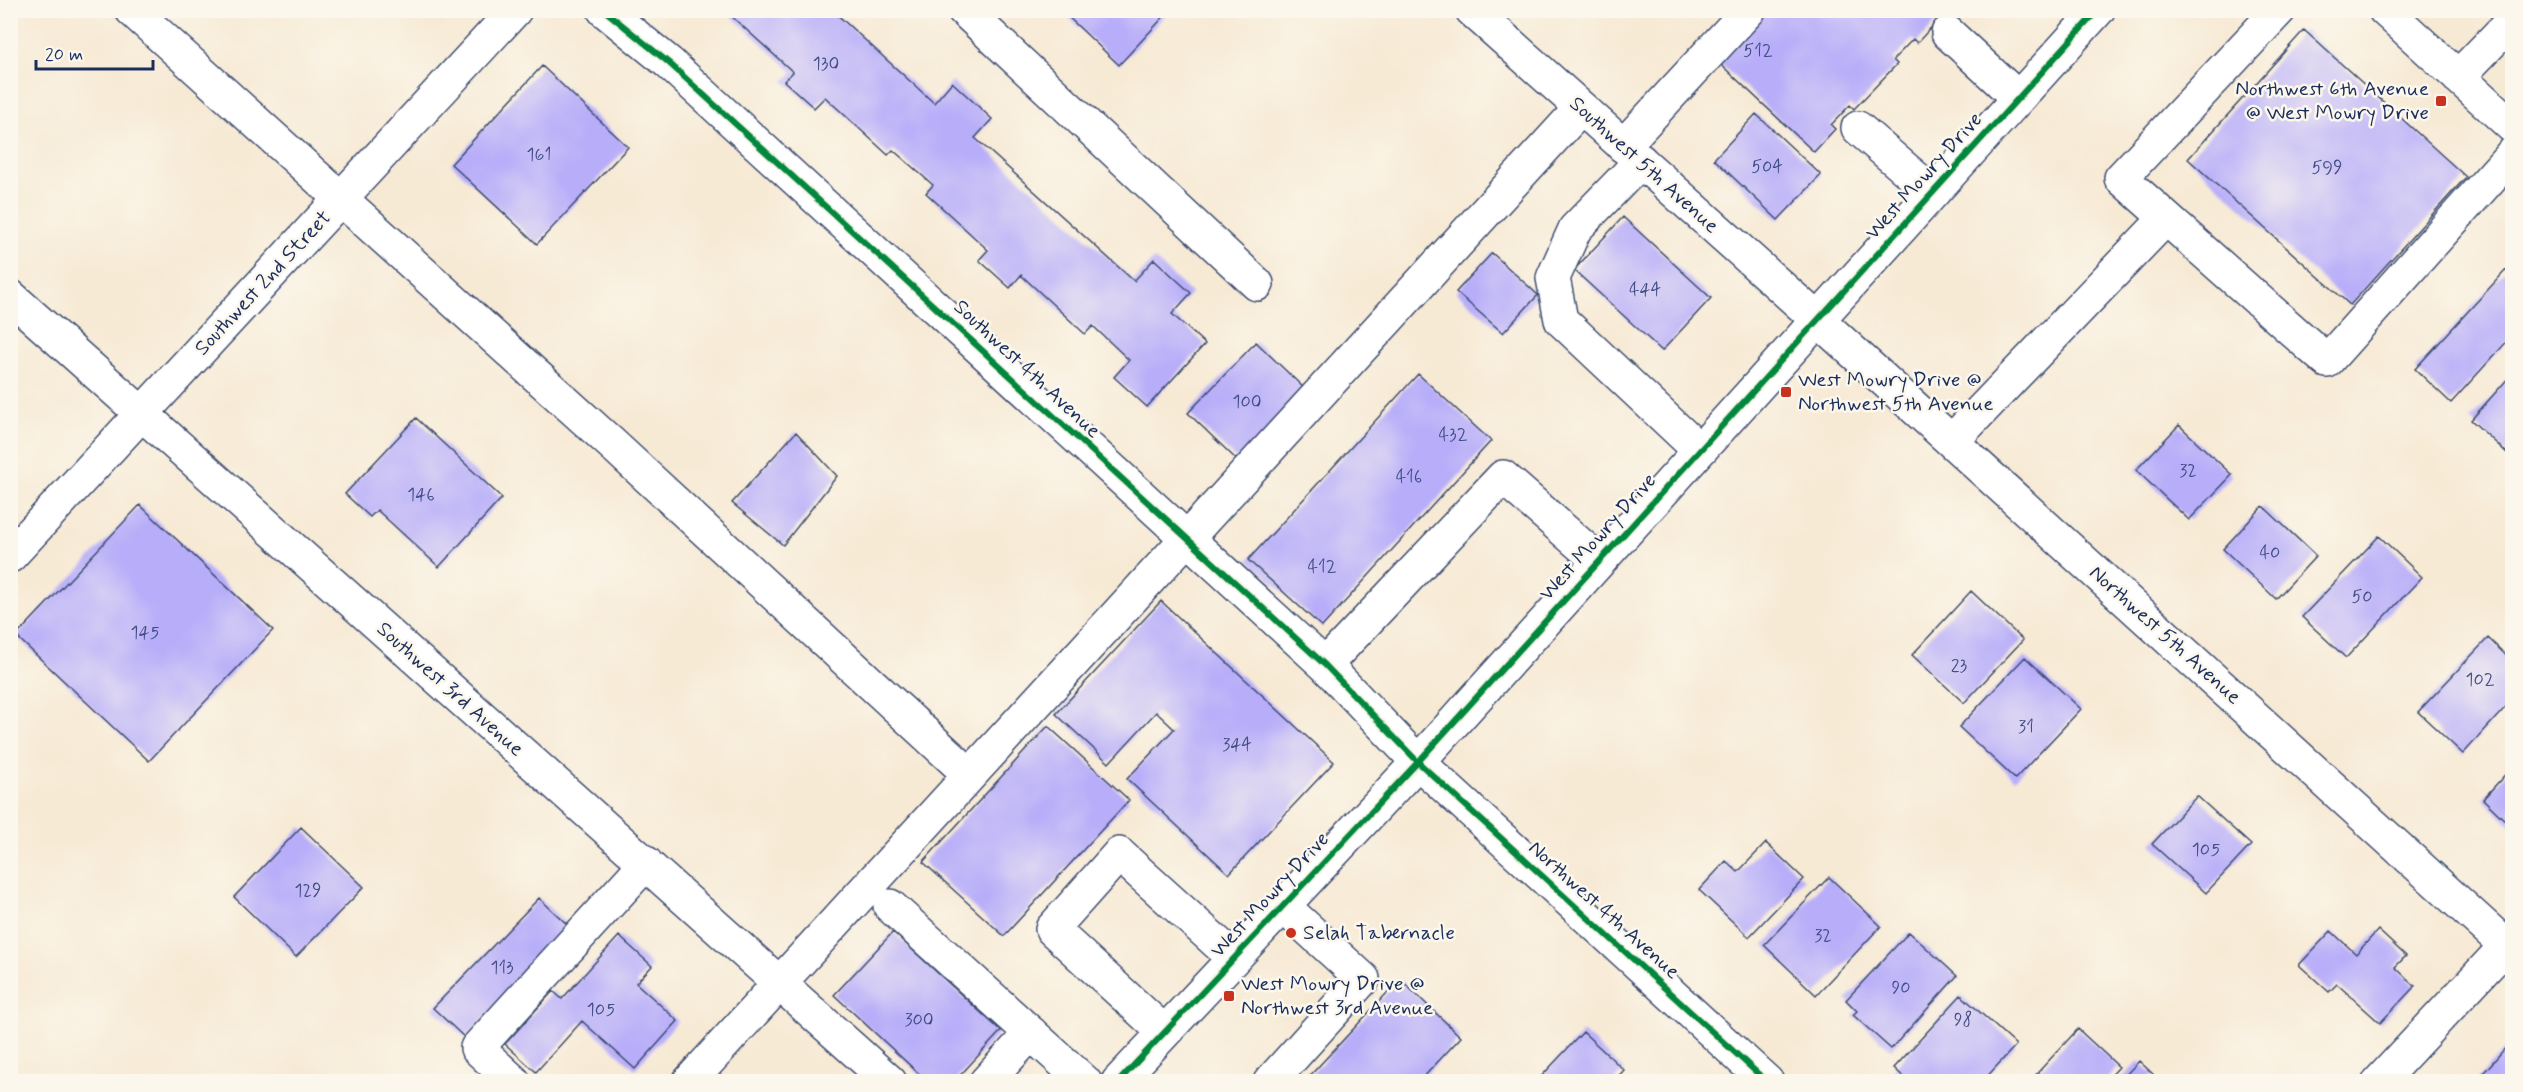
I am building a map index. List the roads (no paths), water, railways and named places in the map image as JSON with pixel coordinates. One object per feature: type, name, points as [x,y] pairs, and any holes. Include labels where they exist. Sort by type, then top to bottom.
[{"type":"street","points":[[132,10],[621,452],[970,775]]},
{"type":"street","name":"Southwest 2nd Street","points":[[10,556],[515,10]]},
{"type":"street","name":"Southwest 4th Avenue","points":[[604,10],[678,71],[1325,665],[1418,762]]},
{"type":"street","points":[[964,10],[1257,284]]},
{"type":"street","name":"Southwest 5th Avenue","points":[[1472,10],[1816,319]]},
{"type":"street","points":[[1699,450],[1561,320],[1553,278],[1575,230],[1632,153],[1749,10]]},
{"type":"street","name":"West Mowry Drive","points":[[1118,1082],[1418,762],[1816,319],[2098,10]]},
{"type":"street","points":[[2279,10],[2121,178],[2327,361],[2512,154]]},
{"type":"street","points":[[2385,10],[2512,126]]},
{"type":"street","points":[[2458,76],[2512,21]]},
{"type":"street","points":[[1948,33],[2018,98]]},
{"type":"street","points":[[689,1082],[1581,108]]},
{"type":"street","points":[[1858,128],[1932,192]]},
{"type":"street","points":[[1952,441],[2166,218]]},
{"type":"street","name":"Southwest 3rd Avenue","points":[[10,296],[890,1082]]},
{"type":"street","name":"Northwest 5th Avenue","points":[[1816,319],[2510,948]]},
{"type":"street","points":[[1325,665],[1503,477],[1599,561]]},
{"type":"street","name":"Northwest 4th Avenue","points":[[1418,762],[1767,1082]]},
{"type":"street","points":[[1164,1032],[1052,929],[1119,854],[1234,958]]},
{"type":"street","points":[[514,1082],[477,1048],[646,863]]},
{"type":"street","points":[[890,906],[1085,1082]]},
{"type":"street","points":[[1270,1082],[1364,979],[1283,906]]},
{"type":"street","points":[[2379,1082],[2510,948]]},
{"type":"street","points":[[986,1082],[1031,1033]]},
{"type":"place","name":"Northwest 6th Avenue @ West Mowry Drive","points":[[2441,101]]},
{"type":"place","name":"West Mowry Drive @ Northwest 5th Avenue","points":[[1786,392]]},
{"type":"place","name":"Selah Tabernacle","points":[[1291,933]]},
{"type":"place","name":"West Mowry Drive @ Northwest 3rd Avenue","points":[[1229,996]]}]
